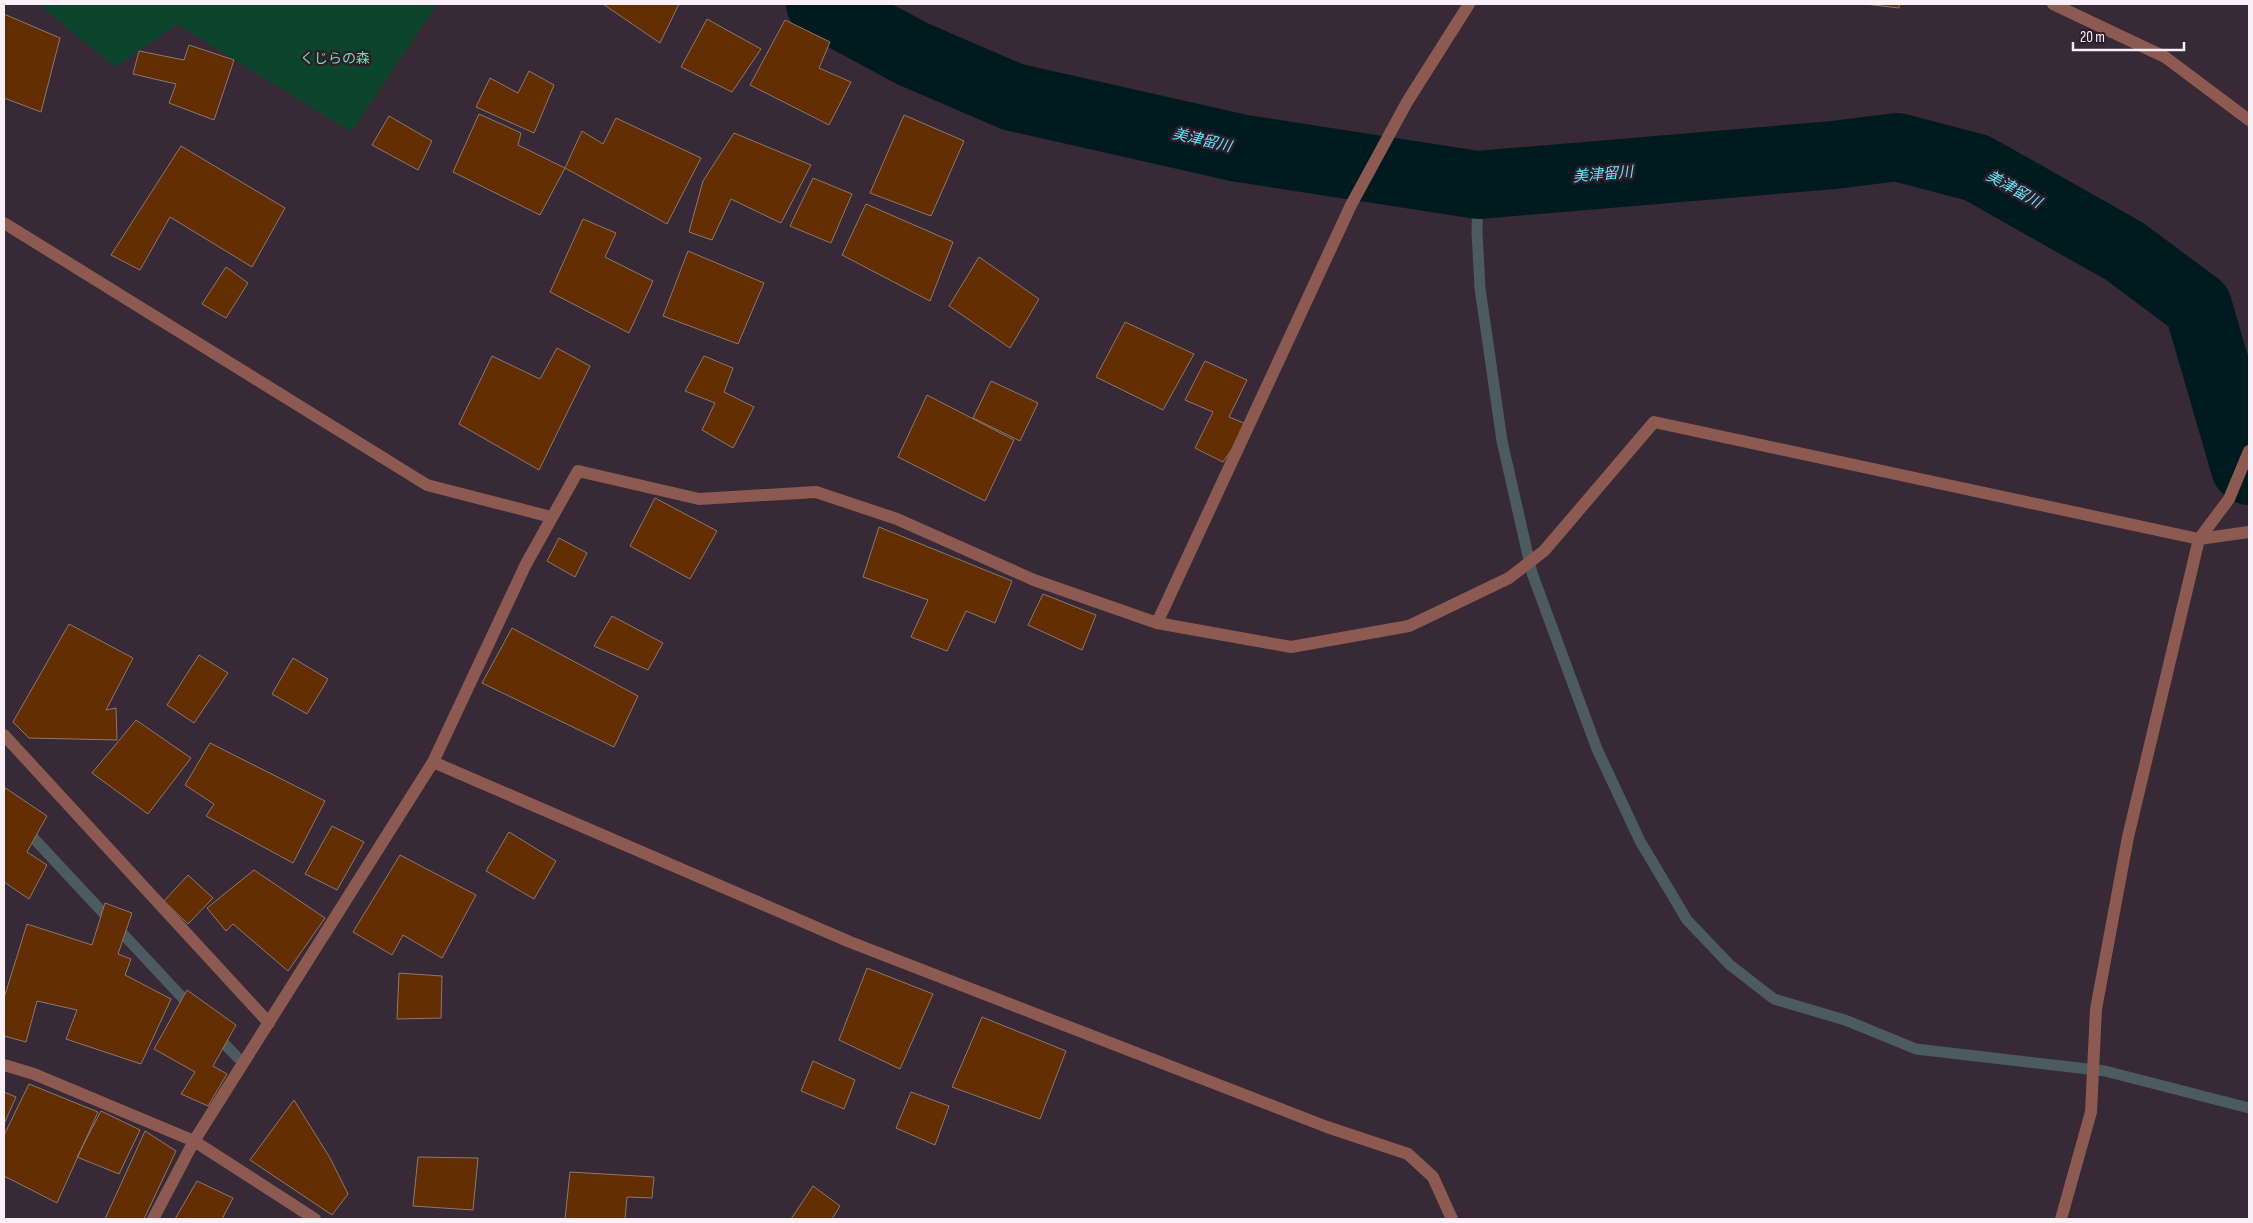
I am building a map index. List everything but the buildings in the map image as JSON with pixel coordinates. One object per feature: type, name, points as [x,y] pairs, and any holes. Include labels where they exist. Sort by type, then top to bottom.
[{"type":"street","points":[[1157,623],[1351,205],[1407,102],[1468,4]]},
{"type":"street","points":[[2053,4],[2164,57],[2249,120]]},
{"type":"street","points":[[4,223],[427,485],[551,517]]},
{"type":"street","points":[[153,1219],[194,1141],[433,762],[526,564],[578,471],[699,499],[816,492],[897,519],[1034,580],[1157,623],[1291,647],[1409,626],[1510,578],[1544,551],[1654,422],[2199,539],[2249,532]]},
{"type":"street","points":[[2061,1219],[2091,1112],[2096,1009],[2128,837],[2199,539],[2229,499],[2249,452]]},
{"type":"street","points":[[4,735],[268,1023]]},
{"type":"street","points":[[433,762],[850,942],[1327,1127],[1408,1154],[1433,1177],[1452,1219]]},
{"type":"street","points":[[4,1065],[34,1074],[194,1141],[315,1219]]},
{"type":"green space","name":"くじらの森","points":[[39,4],[437,4],[351,132],[177,24],[115,67]]},
{"type":"waterway","name":"美津留川","points":[[820,4],[913,54],[1013,97],[1239,148],[1478,185],[1834,155],[1897,147],[1977,168],[2124,251],[2198,306],[2245,468],[2249,471]]},
{"type":"waterway","points":[[1478,185],[1477,232],[1480,288],[1502,441],[1532,573],[1597,749],[1640,841],[1687,920],[1730,965],[1774,999],[1845,1020],[1916,1049],[2105,1071],[2249,1108]]},
{"type":"waterway","points":[[25,829],[193,1009]]},
{"type":"waterway","points":[[215,1034],[238,1058]]}]
